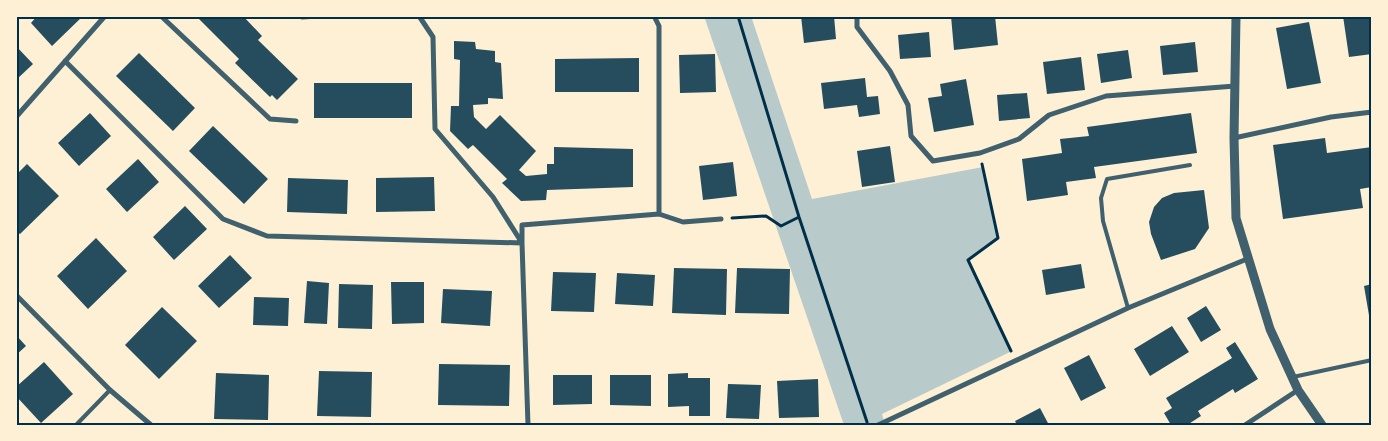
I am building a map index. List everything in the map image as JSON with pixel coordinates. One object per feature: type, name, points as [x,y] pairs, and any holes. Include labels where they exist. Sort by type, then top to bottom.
[{"type":"street","points":[[16,117],[105,16]]},
{"type":"street","points":[[160,16],[270,119],[296,121]]},
{"type":"street","points":[[302,17],[318,16]]},
{"type":"street","points":[[419,16],[432,37],[435,129],[493,197],[522,243]]},
{"type":"street","points":[[654,16],[659,26],[659,214]]},
{"type":"street","points":[[857,16],[857,27],[890,71],[908,105],[911,136],[932,161],[980,153],[1018,139],[1049,115],[1106,96],[1235,86]]},
{"type":"street","points":[[1236,16],[1234,138],[1236,218],[1270,329],[1298,390],[1322,425]]},
{"type":"street","points":[[65,61],[224,219],[267,236],[522,243]]},
{"type":"street","points":[[1234,138],[1330,117],[1372,112]]},
{"type":"street","points":[[528,425],[522,225],[659,214],[683,222],[721,219]]},
{"type":"street","points":[[878,425],[1128,308],[1248,259]]},
{"type":"street","points":[[16,295],[110,390],[151,425]]},
{"type":"street","points":[[1245,425],[1298,390]]},
{"type":"lane","points":[[1128,308],[1103,221],[1101,198],[1107,179],[1190,165]]},
{"type":"lane","points":[[1292,377],[1372,360]]},
{"type":"lane","points":[[76,425],[110,390]]},
{"type":"path","points":[[738,16],[799,217],[868,425]]},
{"type":"path","points":[[980,153],[998,238],[968,260],[1016,361]]},
{"type":"path","points":[[721,219],[766,216],[781,226],[799,217]]},
{"type":"shaded area","points":[[704,16],[751,16],[812,199],[983,167],[998,238],[968,260],[1012,351],[882,414],[885,425],[844,425]]},
{"type":"building","points":[[37,16],[83,16],[52,46],[31,23]]},
{"type":"building","points":[[196,16],[243,16],[262,36],[258,40],[298,79],[277,100],[272,95],[270,97],[235,63],[239,59]]},
{"type":"building","points":[[801,16],[834,16],[836,39],[804,43]]},
{"type":"building","points":[[951,16],[995,16],[998,45],[954,50]]},
{"type":"building","points":[[1343,16],[1372,16],[1372,54],[1349,57]]},
{"type":"building","points":[[1309,22],[1321,83],[1287,89],[1276,28]]},
{"type":"building","points":[[929,32],[931,57],[900,59],[898,35]]},
{"type":"building","points":[[454,41],[475,42],[476,49],[495,51],[495,62],[501,63],[503,99],[488,98],[488,104],[473,105],[474,117],[486,129],[500,115],[536,151],[519,170],[526,176],[547,174],[547,164],[554,164],[554,147],[633,149],[633,187],[547,190],[546,200],[521,201],[502,183],[507,179],[473,145],[468,149],[450,131],[451,106],[459,106],[460,60],[454,59]]},
{"type":"building","points":[[1195,42],[1198,72],[1163,75],[1160,46]]},
{"type":"building","points":[[16,46],[33,64],[16,80]]},
{"type":"building","points":[[1128,50],[1132,78],[1101,83],[1097,54]]},
{"type":"building","points":[[139,53],[195,108],[173,131],[116,76]]},
{"type":"building","points":[[715,54],[716,92],[680,93],[679,55]]},
{"type":"building","points":[[1081,57],[1085,90],[1047,94],[1043,62]]},
{"type":"building","points":[[639,58],[639,92],[555,92],[555,59]]},
{"type":"building","points":[[865,78],[867,97],[878,96],[880,114],[859,117],[857,105],[824,109],[821,83]]},
{"type":"building","points":[[966,79],[974,125],[934,132],[928,98],[942,96],[940,84]]},
{"type":"building","points":[[314,83],[412,83],[412,118],[314,118]]},
{"type":"building","points":[[1027,93],[1030,118],[999,121],[997,95]]},
{"type":"building","points":[[90,113],[111,136],[79,166],[58,143]]},
{"type":"building","points":[[1191,113],[1197,153],[1094,167],[1096,178],[1066,182],[1068,195],[1027,201],[1022,159],[1062,153],[1060,139],[1089,136],[1087,127]]},
{"type":"building","points":[[213,126],[268,179],[244,204],[189,151]]},
{"type":"building","points":[[1325,138],[1327,153],[1372,147],[1372,187],[1360,189],[1363,208],[1283,219],[1273,145]]},
{"type":"building","points":[[890,146],[895,182],[862,187],[857,151]]},
{"type":"building","points":[[138,159],[159,182],[127,212],[106,189]]},
{"type":"building","points":[[733,162],[737,196],[703,200],[699,166]]},
{"type":"building","points":[[27,164],[59,196],[20,234],[16,231],[16,175]]},
{"type":"building","points":[[434,177],[435,211],[376,212],[376,178]]},
{"type":"building","points":[[288,178],[348,180],[347,214],[287,212]]},
{"type":"building","points":[[1204,190],[1209,228],[1195,249],[1161,260],[1151,234],[1149,222],[1154,207],[1162,198],[1174,193]]},
{"type":"building","points":[[185,206],[207,229],[174,260],[153,237]]},
{"type":"building","points":[[96,238],[127,271],[88,309],[57,276]]},
{"type":"building","points":[[230,255],[252,278],[219,308],[198,286]]},
{"type":"building","points":[[1081,264],[1085,288],[1046,295],[1042,270]]},
{"type":"building","points":[[674,268],[727,269],[726,315],[672,313]]},
{"type":"building","points":[[737,268],[790,269],[789,314],[735,313]]},
{"type":"building","points":[[553,272],[596,273],[594,312],[551,311]]},
{"type":"building","points":[[617,273],[655,275],[653,306],[615,304]]},
{"type":"building","points":[[307,281],[329,283],[327,324],[304,323]]},
{"type":"building","points":[[391,282],[424,282],[424,323],[392,324]]},
{"type":"building","points":[[339,284],[373,285],[372,329],[338,328]]},
{"type":"building","points":[[1372,284],[1372,327],[1371,327],[1364,286]]},
{"type":"building","points":[[443,289],[492,291],[490,326],[441,323]]},
{"type":"building","points":[[254,297],[289,298],[288,326],[253,325]]},
{"type":"building","points":[[1206,306],[1221,330],[1201,342],[1187,318]]},
{"type":"building","points":[[162,307],[197,341],[159,379],[125,345]]},
{"type":"building","points":[[1172,326],[1189,352],[1150,376],[1134,349]]},
{"type":"building","points":[[16,335],[26,346],[16,355]]},
{"type":"building","points":[[1235,342],[1258,379],[1235,393],[1233,389],[1198,411],[1201,416],[1187,425],[1171,425],[1164,413],[1172,408],[1166,398],[1232,358],[1226,348]]},
{"type":"building","points":[[1089,355],[1106,388],[1081,401],[1064,368]]},
{"type":"building","points":[[44,362],[73,394],[41,423],[16,396],[16,387]]},
{"type":"building","points":[[439,364],[510,365],[509,406],[438,405]]},
{"type":"building","points":[[319,371],[372,372],[371,417],[317,416]]},
{"type":"building","points":[[216,373],[269,375],[268,420],[214,419]]},
{"type":"building","points":[[688,373],[688,378],[710,378],[710,416],[689,416],[689,406],[668,407],[668,374]]},
{"type":"building","points":[[553,375],[592,375],[592,404],[553,405]]},
{"type":"building","points":[[610,375],[651,375],[651,406],[610,405]]},
{"type":"building","points":[[818,379],[819,417],[779,418],[777,381]]},
{"type":"building","points":[[728,384],[761,385],[759,419],[726,418]]},
{"type":"building","points":[[1040,408],[1049,425],[1017,425],[1015,421]]}]
